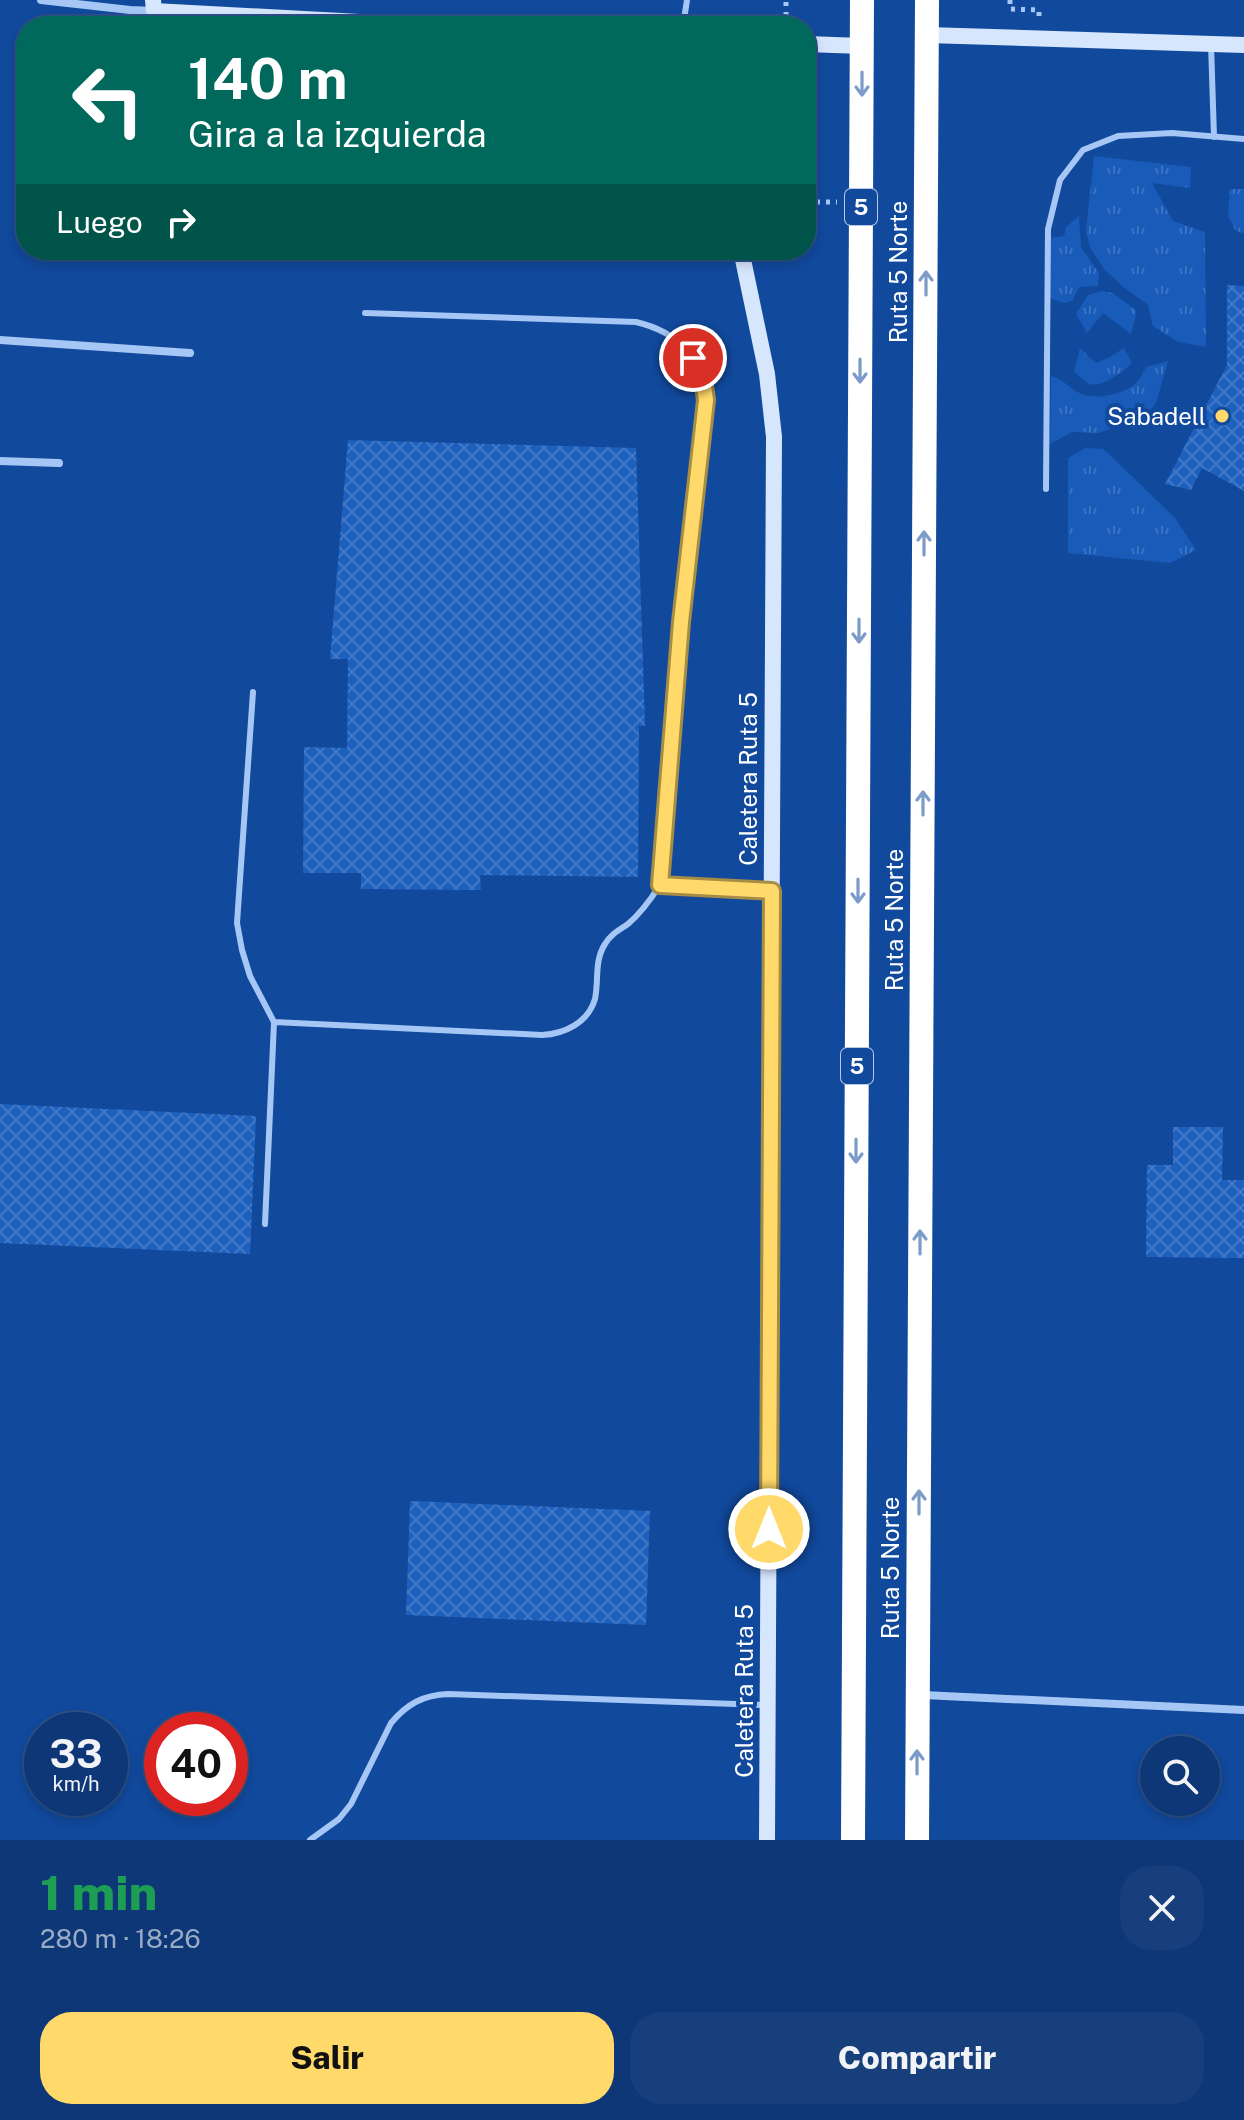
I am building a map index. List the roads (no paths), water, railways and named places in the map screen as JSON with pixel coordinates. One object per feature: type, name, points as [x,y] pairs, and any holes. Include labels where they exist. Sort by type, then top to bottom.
[{"type":"highway","name":"Ruta 5 Norte","points":[[853,1840],[862,0]]},
{"type":"highway","name":"Ruta 5 Norte","points":[[917,1840],[927,0]]},
{"type":"street","points":[[41,0],[130,10],[154,6],[294,16]]},
{"type":"street","points":[[927,35],[1244,45]]},
{"type":"street","points":[[816,44],[862,46]]},
{"type":"street","name":"Caletera Ruta 5","points":[[743,260],[767,374],[774,437],[767,1840]]},
{"type":"street","points":[[0,340],[190,353]]},
{"type":"street","points":[[0,461],[59,463]]},
{"type":"street","points":[[918,1695],[1244,1710]]},
{"type":"lane","points":[[1211,43],[1214,137]]},
{"type":"lane","points":[[1046,489],[1048,229],[1060,180],[1083,150],[1118,136],[1172,133],[1244,139]]},
{"type":"lane","points":[[274,1022],[542,1035],[565,1031],[583,1018],[595,999],[598,963],[605,944],[611,935],[641,912],[660,885],[678,651],[706,400],[700,371],[684,347],[670,335],[654,326],[636,322],[365,313]]},
{"type":"lane","points":[[253,692],[237,923],[250,976],[274,1022],[265,1224]]},
{"type":"lane","points":[[660,885],[772,891]]},
{"type":"lane","points":[[310,1840],[332,1825],[351,1804],[391,1723],[422,1698],[435,1694],[768,1705]]},
{"type":"place","name":"Sabadell","points":[[1222,416]]}]
